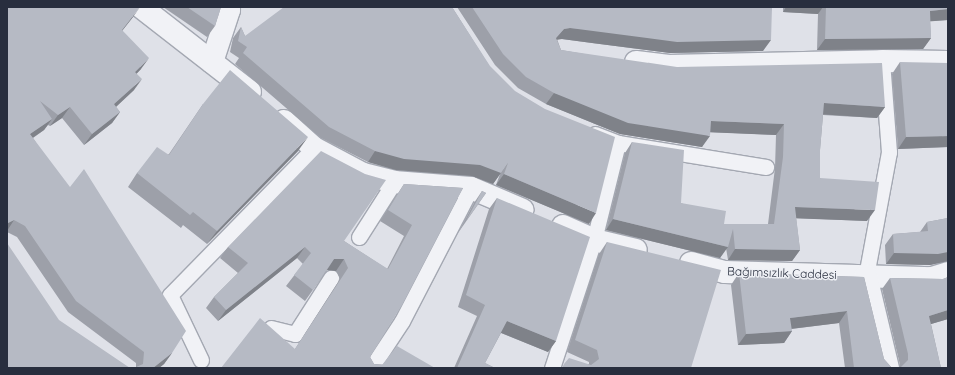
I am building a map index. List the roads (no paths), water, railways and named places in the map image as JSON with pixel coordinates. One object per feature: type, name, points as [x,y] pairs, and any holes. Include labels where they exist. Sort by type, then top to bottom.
[{"type":"street","name":"Bağımsızlık Caddesi","points":[[141,7],[212,62],[314,148],[363,174],[394,182],[471,188],[594,240],[725,272],[932,278],[948,273]]},
{"type":"street","points":[[212,62],[229,10],[227,7]]},
{"type":"street","points":[[615,59],[669,66],[882,60],[948,62]]},
{"type":"street","points":[[866,276],[888,368]]},
{"type":"lane","points":[[866,276],[889,152],[882,60]]},
{"type":"lane","points":[[583,129],[618,143],[766,167]]},
{"type":"lane","points":[[559,363],[594,240],[618,143]]},
{"type":"lane","points":[[201,360],[170,295],[314,148]]},
{"type":"lane","points":[[359,237],[394,182]]},
{"type":"lane","points":[[371,368],[402,321],[471,188]]},
{"type":"lane","points":[[271,328],[295,334],[331,278]]}]
